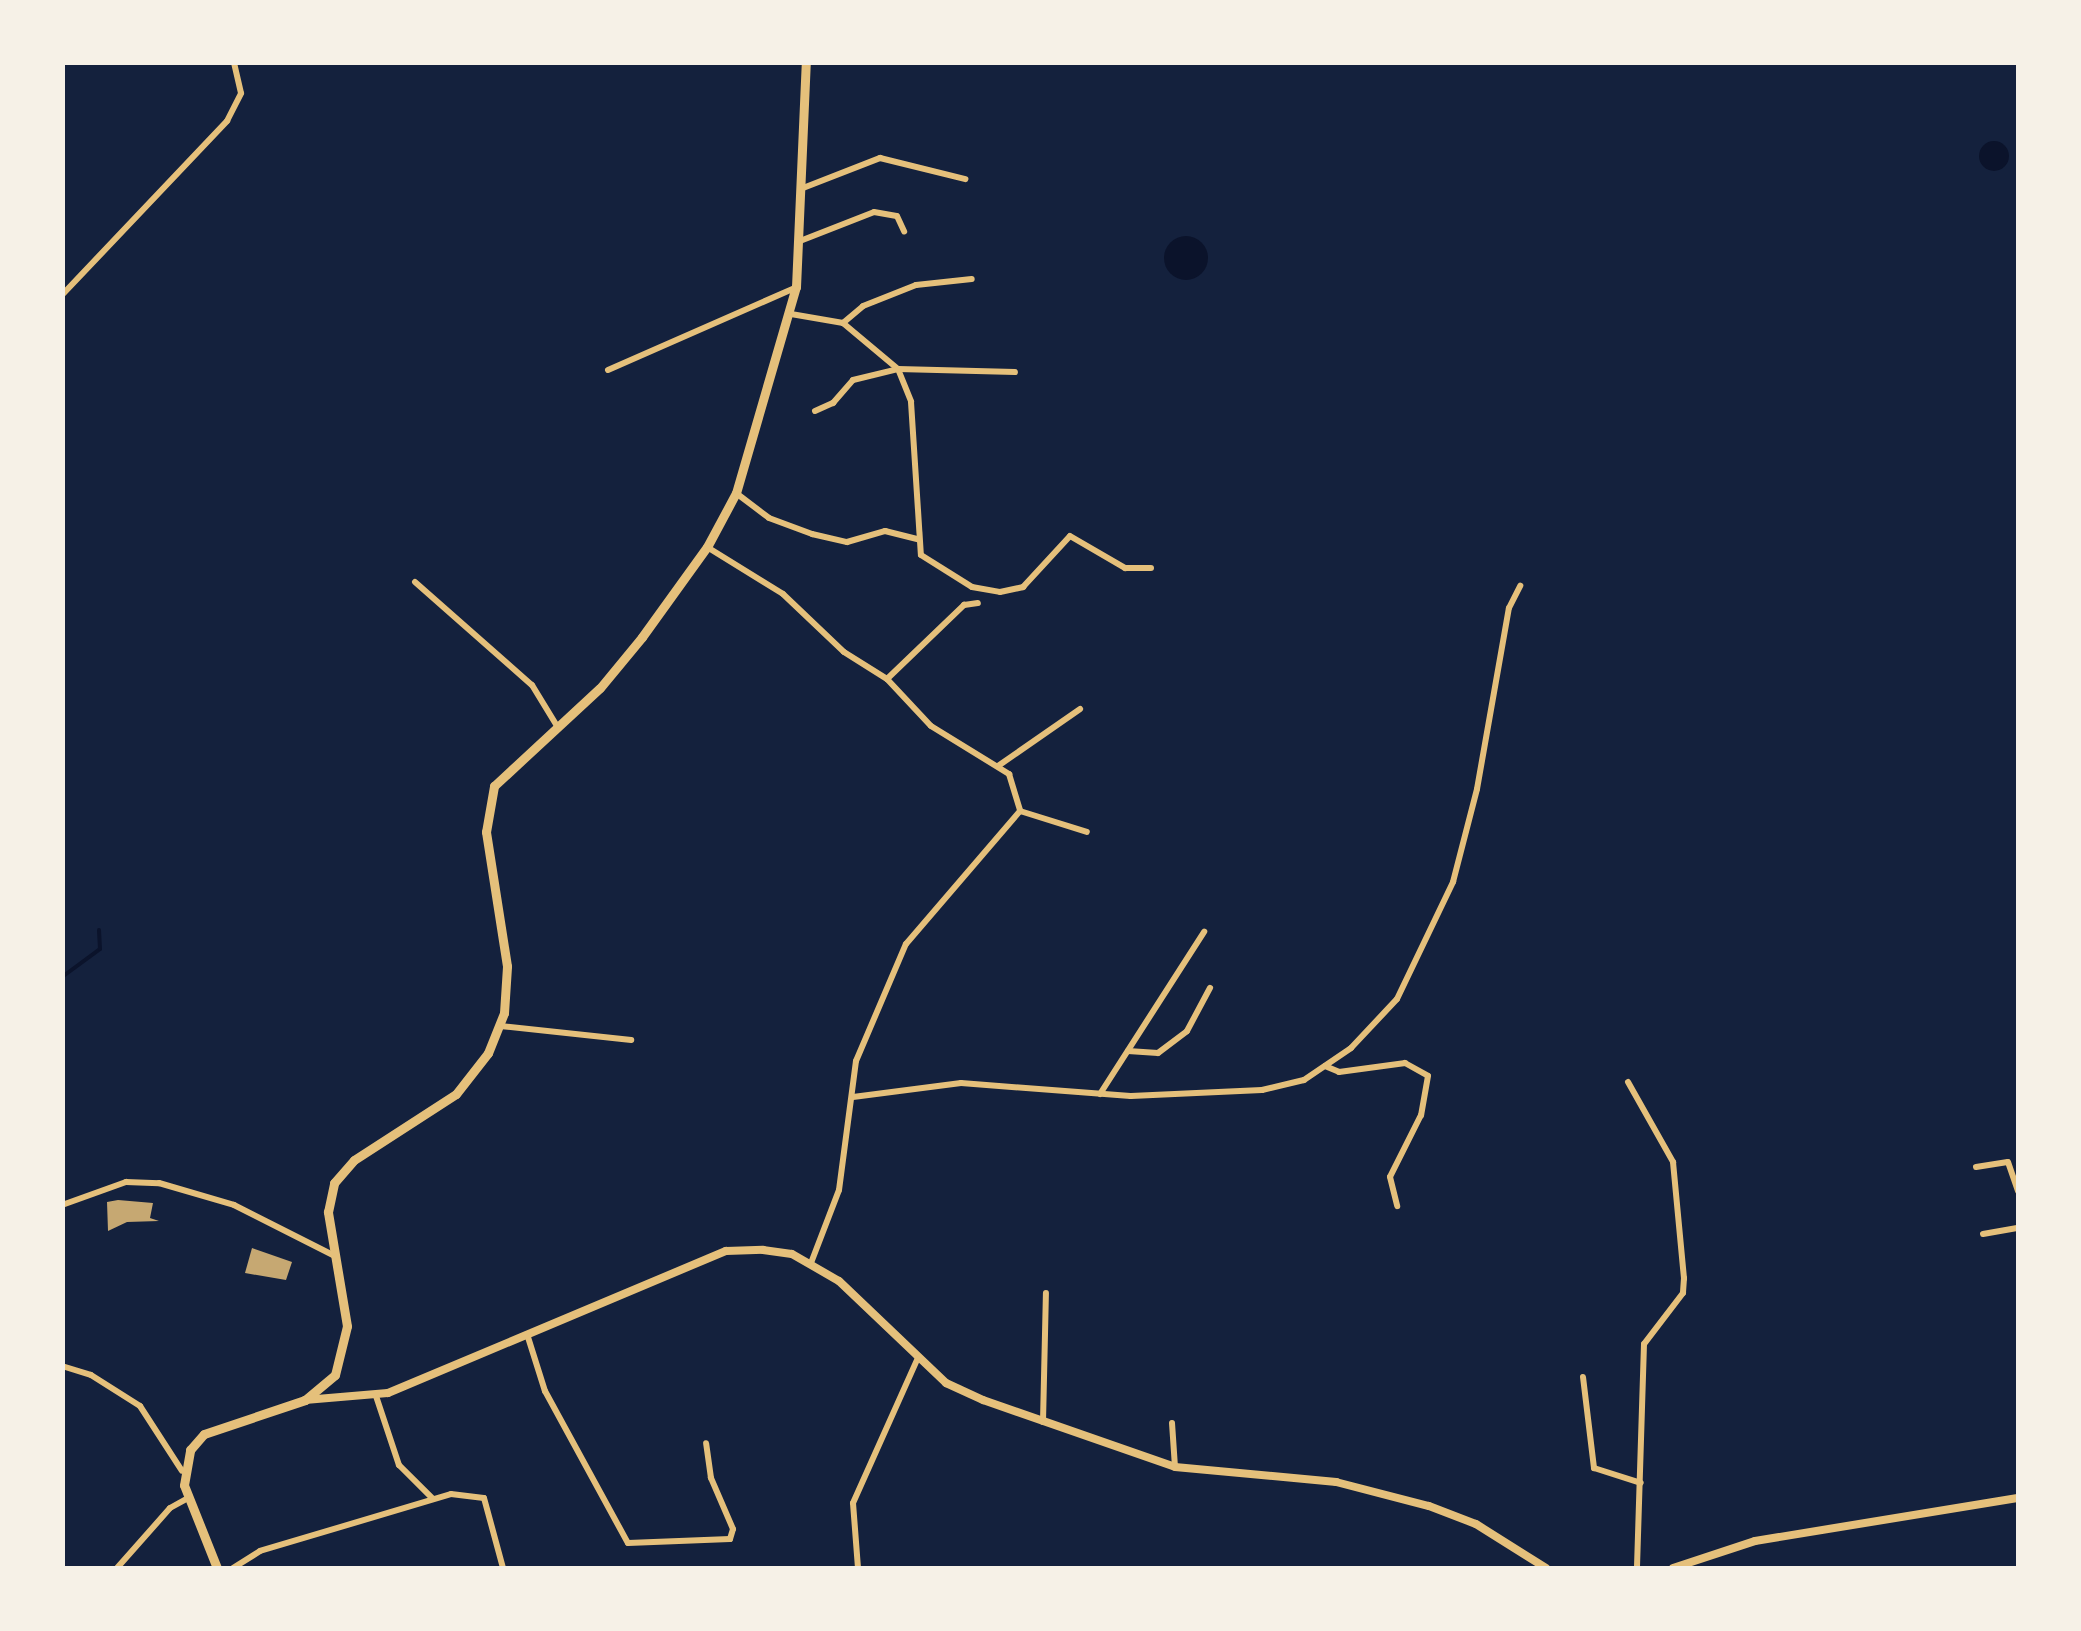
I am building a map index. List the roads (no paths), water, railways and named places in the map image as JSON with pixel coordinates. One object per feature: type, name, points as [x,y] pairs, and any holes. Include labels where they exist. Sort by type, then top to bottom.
[{"type":"main road","points":[[217,1568],[188,1498],[182,1471],[204,1434],[305,1400],[334,1376],[346,1348],[328,1212],[340,1173],[456,1094],[500,1026],[508,982],[487,854],[488,808],[502,776],[600,688],[707,547],[736,493],[792,314],[800,241],[806,62]]},
{"type":"street","points":[[62,295],[228,122],[241,93],[234,62]]},
{"type":"street","points":[[802,188],[880,158],[965,179]]},
{"type":"street","points":[[800,241],[874,212],[897,216],[904,231]]},
{"type":"street","points":[[843,323],[863,306],[916,285],[972,279]]},
{"type":"street","points":[[608,370],[796,287]]},
{"type":"street","points":[[792,314],[843,323],[898,368],[911,402],[921,555],[956,578],[1000,592],[1023,586],[1070,536],[1110,562],[1152,568]]},
{"type":"street","points":[[815,411],[833,403],[854,380],[898,368],[1015,372]]},
{"type":"street","points":[[736,493],[769,518],[812,534],[848,542],[885,530],[918,539]]},
{"type":"street","points":[[707,547],[783,594],[844,652],[887,678],[931,726],[1008,774],[1020,812]]},
{"type":"street","points":[[415,582],[532,685],[557,726]]},
{"type":"street","points":[[853,1098],[960,1083],[1100,1095],[1262,1090],[1304,1080],[1324,1066],[1397,998],[1453,882],[1478,789],[1509,608],[1520,586]]},
{"type":"street","points":[[887,678],[964,605],[978,603]]},
{"type":"street","points":[[998,766],[1080,709]]},
{"type":"street","points":[[1020,812],[1087,832]]},
{"type":"street","points":[[811,1264],[840,1190],[856,1061],[906,944],[1020,812]]},
{"type":"street","points":[[1100,1095],[1204,932]]},
{"type":"street","points":[[1128,1051],[1158,1053],[1187,1032],[1210,988]]},
{"type":"street","points":[[500,1026],[631,1040]]},
{"type":"street","points":[[1324,1066],[1339,1072],[1405,1063],[1428,1076],[1421,1115],[1390,1177],[1397,1206]]},
{"type":"street","points":[[1628,1082],[1673,1162],[1684,1278],[1682,1292],[1644,1344],[1637,1568]]},
{"type":"street","points":[[1976,1167],[2008,1162],[2018,1191]]},
{"type":"street","points":[[62,1204],[126,1182],[159,1182],[234,1205],[335,1256]]},
{"type":"street","points":[[1983,1234],[2018,1228]]},
{"type":"street","points":[[305,1400],[376,1396],[726,1251],[792,1254],[839,1281],[918,1358],[961,1391],[1175,1467],[1336,1482],[1398,1497],[1476,1524],[1546,1568]]},
{"type":"street","points":[[1043,1423],[1046,1293]]},
{"type":"street","points":[[527,1334],[544,1392],[628,1543],[730,1540],[734,1529],[711,1478],[706,1443]]},
{"type":"street","points":[[858,1568],[853,1502],[918,1358]]},
{"type":"street","points":[[62,1366],[92,1375],[140,1406],[182,1471]]},
{"type":"street","points":[[1583,1377],[1594,1468],[1641,1483]]},
{"type":"street","points":[[376,1396],[399,1464],[432,1498]]},
{"type":"street","points":[[1172,1423],[1175,1467]]},
{"type":"street","points":[[117,1568],[170,1508],[188,1498]]},
{"type":"street","points":[[233,1568],[260,1550],[422,1507],[432,1498],[484,1498],[504,1568]]},
{"type":"street","points":[[1673,1568],[1755,1541],[2018,1498]]},
{"type":"water","points":[[1994,141],[2008,150],[2009,156],[2000,170],[1994,171],[1980,162],[1979,156],[1988,142]]},
{"type":"water","points":[[1186,236],[1201,243],[1208,258],[1201,273],[1186,280],[1171,273],[1164,258],[1171,243]]},
{"type":"waterway","points":[[62,977],[100,949],[99,930]]}]
